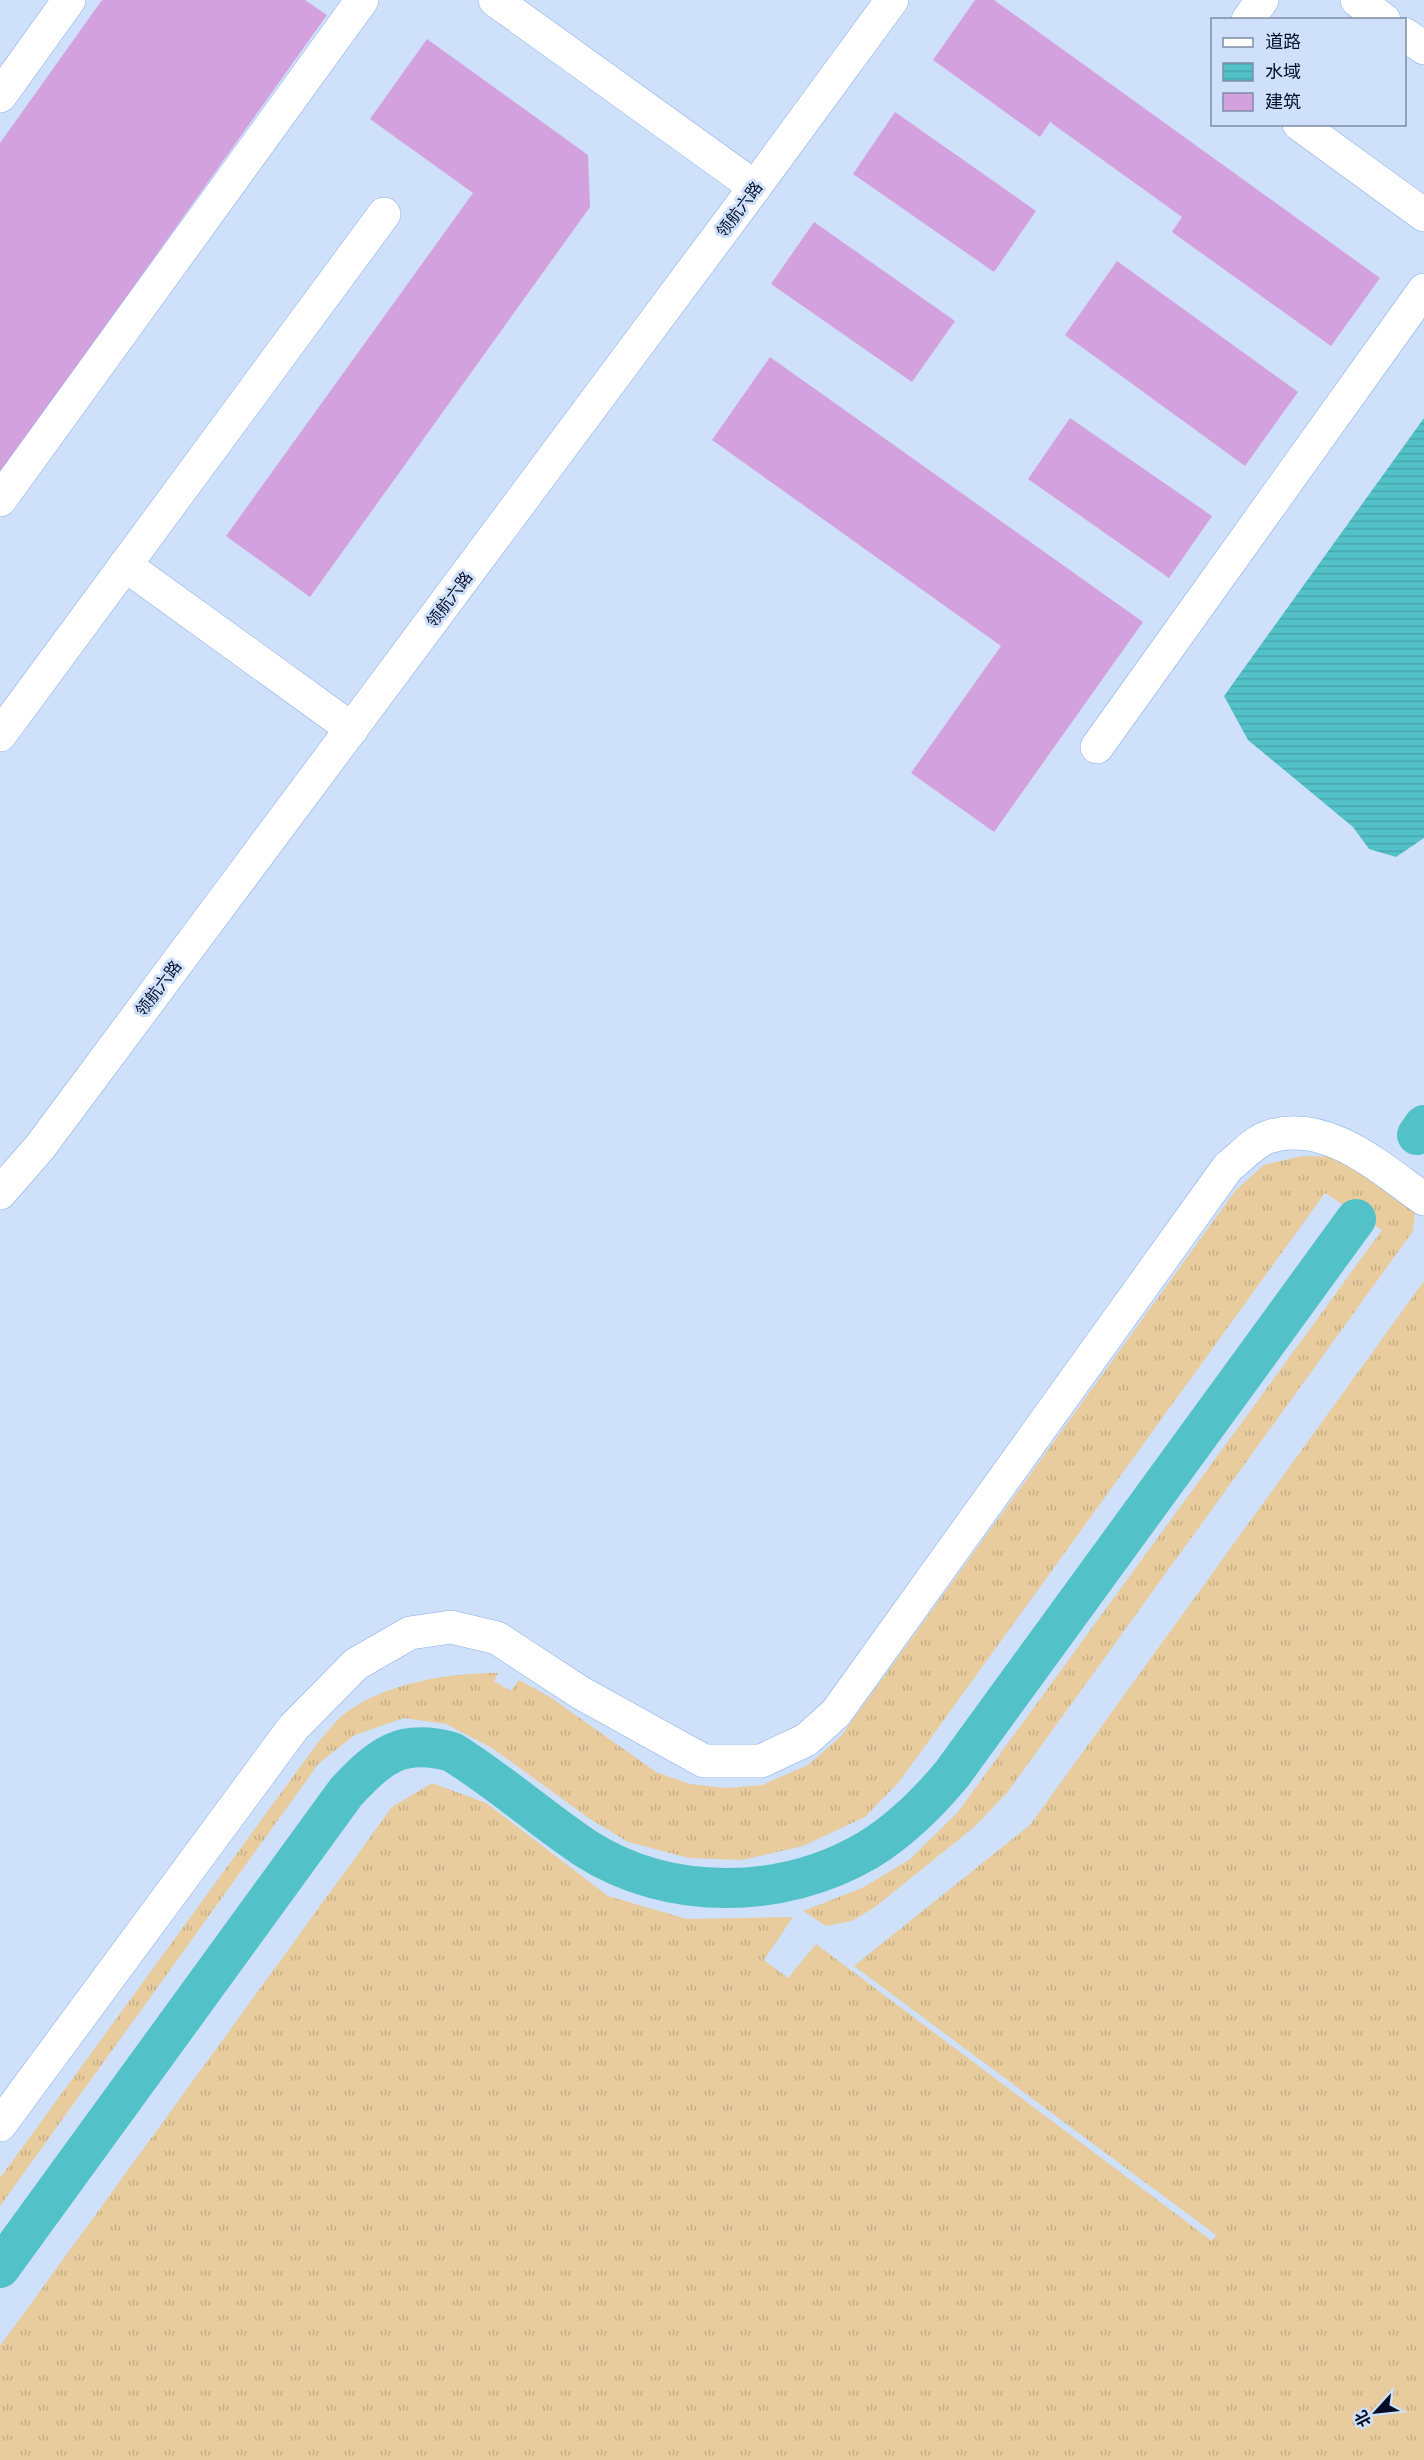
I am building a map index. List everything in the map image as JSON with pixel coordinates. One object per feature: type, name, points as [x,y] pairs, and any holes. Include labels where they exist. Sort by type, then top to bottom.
[{"type":"street","points":[[0,96],[69,0]]},
{"type":"street","points":[[495,0],[755,187]]},
{"type":"street","name":"领航六路","points":[[0,1193],[40,1147],[892,0]]},
{"type":"street","points":[[1249,18],[1262,0]]},
{"type":"street","points":[[1357,0],[1381,18]]},
{"type":"street","points":[[0,500],[351,4]]},
{"type":"street","points":[[1406,35],[1424,48]]},
{"type":"street","points":[[1302,126],[1424,215]]},
{"type":"street","points":[[0,735],[384,214]]},
{"type":"street","points":[[1097,747],[1424,290]]},
{"type":"street","points":[[125,565],[352,729]]},
{"type":"street","points":[[0,2125],[293,1728],[356,1664],[410,1633],[451,1627],[497,1638],[581,1693],[704,1761],[760,1761],[806,1740],[836,1713],[1228,1167],[1267,1137],[1304,1131],[1350,1147],[1424,1199]]},
{"type":"green space","points":[[1302,1156],[1340,1157],[1415,1212],[1413,1231],[1007,1793],[973,1828],[875,1907],[852,1921],[826,1926],[803,1911],[862,1888],[909,1860],[957,1813],[1382,1230],[1325,1193],[899,1782],[865,1817],[803,1846],[742,1860],[689,1858],[628,1842],[590,1819],[492,1748],[446,1724],[404,1718],[355,1735],[319,1763],[0,2206],[0,2178],[319,1741],[344,1714],[360,1703],[397,1687],[458,1675],[498,1673],[494,1681],[511,1691],[519,1680],[550,1697],[656,1772],[690,1784],[726,1788],[762,1785],[808,1765],[841,1736],[1235,1191],[1264,1165]]},
{"type":"green space","points":[[1424,1281],[1424,2460],[0,2460],[0,2346],[392,1807],[432,1783],[486,1803],[608,1896],[687,1919],[793,1917],[764,1960],[788,1978],[816,1944],[1212,2241],[1216,2235],[854,1966],[1030,1825]]},
{"type":"water","points":[[1424,418],[1424,838],[1396,857],[1369,849],[1353,827],[1248,740],[1224,696]]},
{"type":"building","points":[[102,0],[305,0],[327,15],[0,474],[0,143]]},
{"type":"building","points":[[975,0],[994,0],[1380,278],[1331,346],[1172,232],[1182,217],[1050,122],[1040,137],[933,60]]},
{"type":"building","points":[[427,39],[588,155],[590,207],[310,597],[226,536],[473,193],[370,119]]},
{"type":"building","points":[[895,112],[1036,211],[994,272],[853,174]]},
{"type":"building","points":[[814,222],[955,321],[912,382],[771,284]]},
{"type":"building","points":[[1117,261],[1298,392],[1245,466],[1065,335]]},
{"type":"building","points":[[770,357],[1143,622],[994,832],[911,773],[1001,646],[712,440]]},
{"type":"building","points":[[1070,418],[1212,516],[1169,578],[1028,479]]},
{"type":"waterway","points":[[1417,1135],[1424,1125]]},
{"type":"waterway","points":[[0,2268],[346,1792],[370,1768],[393,1753],[419,1747],[452,1752],[585,1848],[618,1866],[653,1878],[689,1886],[726,1888],[763,1886],[800,1878],[835,1866],[868,1850],[892,1834],[923,1806],[952,1774],[1356,1219]]}]
